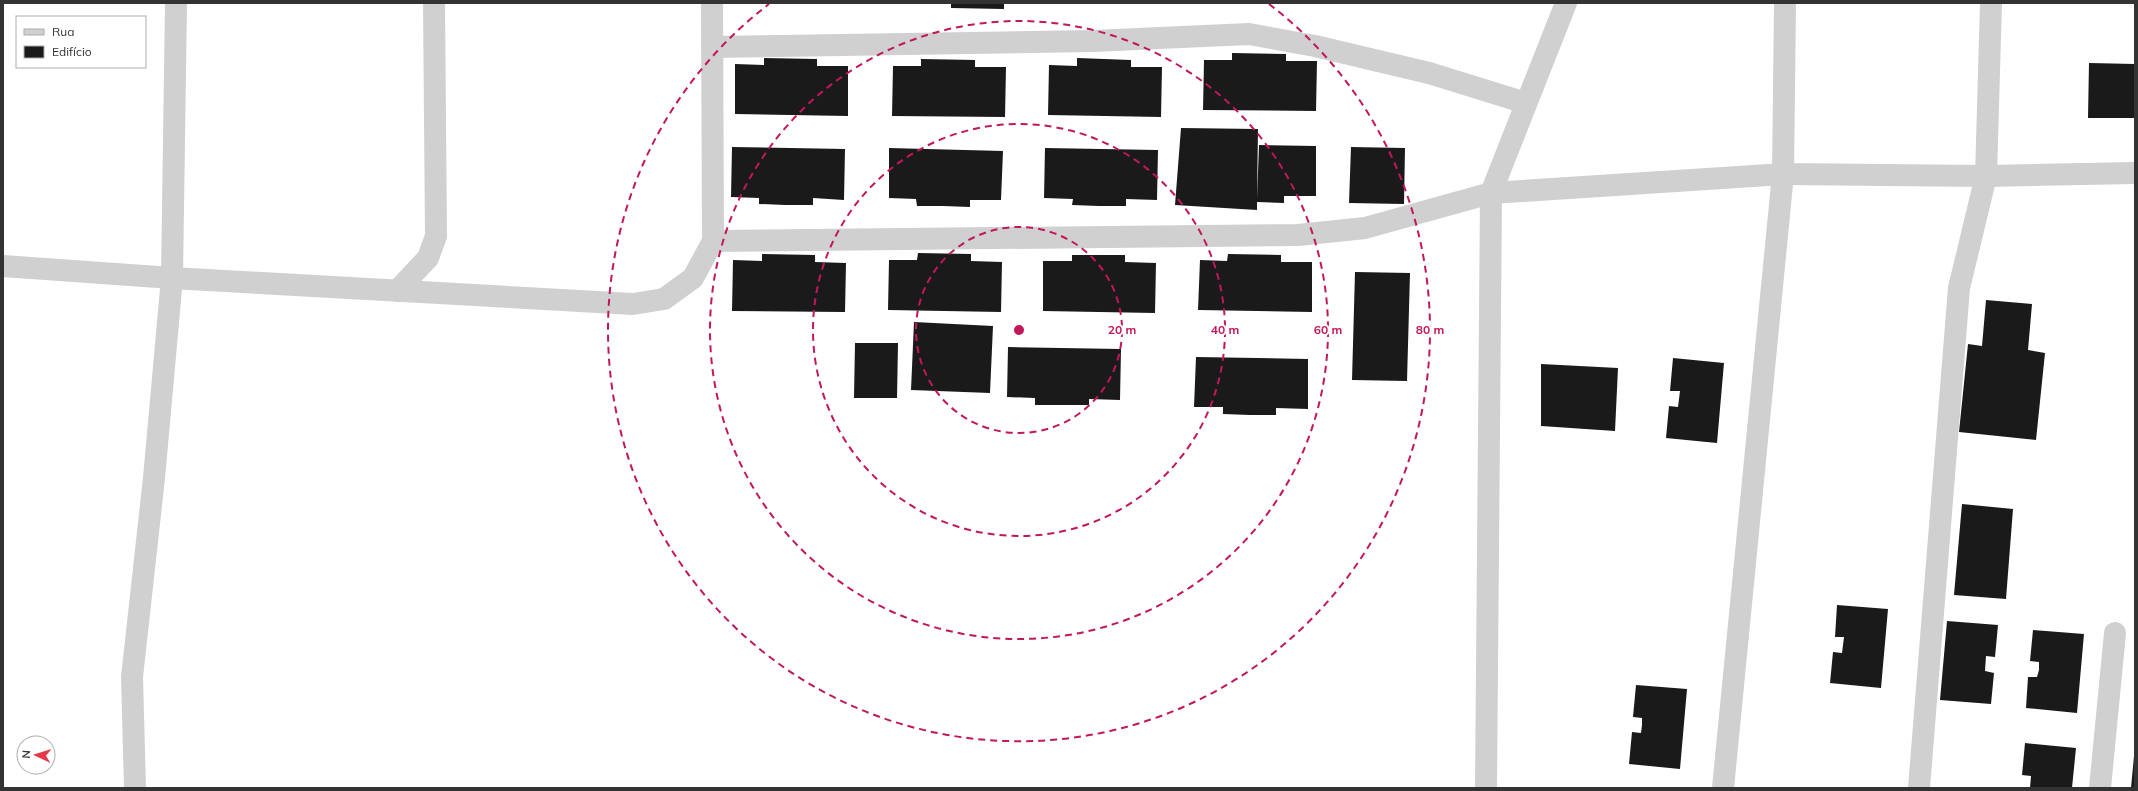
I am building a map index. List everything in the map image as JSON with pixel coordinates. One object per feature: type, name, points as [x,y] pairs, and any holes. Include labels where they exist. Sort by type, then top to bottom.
[{"type":"street","points":[[135,788],[132,677],[154,478],[172,278],[176,3]]},
{"type":"street","points":[[398,291],[428,258],[436,236],[434,3]]},
{"type":"street","points":[[3,266],[172,278],[633,304],[664,299],[693,278],[713,241],[712,3]]},
{"type":"street","points":[[1486,788],[1491,193],[1566,3]]},
{"type":"street","points":[[1723,788],[1783,174],[1785,3]]},
{"type":"street","points":[[1919,788],[1959,288],[1986,176],[1991,3]]},
{"type":"street","points":[[712,47],[1093,41],[1249,34],[1315,46],[1429,73],[1526,103]]},
{"type":"street","points":[[713,241],[1298,235],[1365,228],[1491,193],[1783,174],[1986,176],[2135,173]]},
{"type":"street","points":[[2100,788],[2115,633]]},
{"type":"building","points":[[951,3],[1004,3],[1004,9],[951,8]]},
{"type":"building","points":[[1232,53],[1286,54],[1286,61],[1317,61],[1316,111],[1203,110],[1204,60],[1232,60]]},
{"type":"building","points":[[764,58],[817,59],[817,66],[848,66],[848,116],[735,114],[735,64],[764,65]]},
{"type":"building","points":[[1077,58],[1131,60],[1131,67],[1162,67],[1161,117],[1048,115],[1049,65],[1077,66]]},
{"type":"building","points":[[921,59],[975,60],[975,67],[1006,67],[1005,117],[892,116],[893,66],[921,66]]},
{"type":"building","points":[[2089,63],[2135,64],[2135,118],[2088,118]]},
{"type":"building","points":[[1181,128],[1258,129],[1257,199],[1259,145],[1316,146],[1316,196],[1284,196],[1284,203],[1257,202],[1257,210],[1175,205]]},
{"type":"building","points":[[732,147],[845,149],[844,200],[813,198],[813,205],[785,205],[759,204],[759,198],[731,197]]},
{"type":"building","points":[[1351,147],[1405,148],[1404,204],[1349,203]]},
{"type":"building","points":[[889,148],[1003,151],[1001,200],[970,200],[970,207],[917,206],[916,199],[889,198]]},
{"type":"building","points":[[1045,148],[1158,150],[1157,200],[1126,199],[1126,206],[1099,206],[1072,205],[1073,199],[1044,198]]},
{"type":"building","points":[[918,253],[971,254],[971,261],[1002,262],[1001,312],[888,310],[889,260],[917,260]]},
{"type":"building","points":[[762,254],[815,255],[815,262],[846,263],[845,312],[732,311],[733,260],[762,261]]},
{"type":"building","points":[[1228,254],[1281,255],[1281,262],[1312,262],[1312,312],[1198,310],[1200,260],[1227,261]]},
{"type":"building","points":[[1072,255],[1125,255],[1125,262],[1156,263],[1155,313],[1043,311],[1043,261],[1072,261]]},
{"type":"building","points":[[1355,272],[1410,273],[1407,381],[1352,380]]},
{"type":"building","points":[[1986,300],[2032,304],[2028,350],[2045,353],[2036,440],[1959,432],[1968,344],[1982,346]]},
{"type":"building","points":[[914,322],[993,326],[990,393],[911,390]]},
{"type":"building","points":[[855,343],[898,343],[897,398],[854,398]]},
{"type":"building","points":[[1008,347],[1121,349],[1120,400],[1089,399],[1089,405],[1035,405],[1035,398],[1007,397]]},
{"type":"building","points":[[1196,357],[1308,359],[1308,409],[1276,408],[1276,415],[1250,415],[1223,414],[1223,407],[1194,407]]},
{"type":"building","points":[[1673,358],[1724,363],[1717,443],[1666,438],[1669,406],[1678,407],[1680,391],[1670,391]]},
{"type":"building","points":[[1541,364],[1618,368],[1615,431],[1541,426]]},
{"type":"building","points":[[1962,504],[2013,509],[2006,599],[1954,595]]},
{"type":"building","points":[[1837,605],[1888,609],[1881,688],[1830,683],[1833,652],[1842,653],[1844,637],[1835,637]]},
{"type":"building","points":[[1947,621],[1998,625],[1995,657],[1986,656],[1985,671],[1994,673],[1991,704],[1940,700]]},
{"type":"building","points":[[2033,630],[2084,634],[2077,713],[2026,708],[2028,677],[2037,677],[2039,670],[2039,662],[2030,661]]},
{"type":"building","points":[[1636,685],[1687,689],[1680,769],[1629,764],[1632,732],[1641,733],[1642,725],[1642,718],[1633,717]]},
{"type":"building","points":[[2025,743],[2076,748],[2072,788],[2030,788],[2031,776],[2022,775]]},
{"type":"building","points":[[2134,756],[2135,788],[2131,788]]}]
